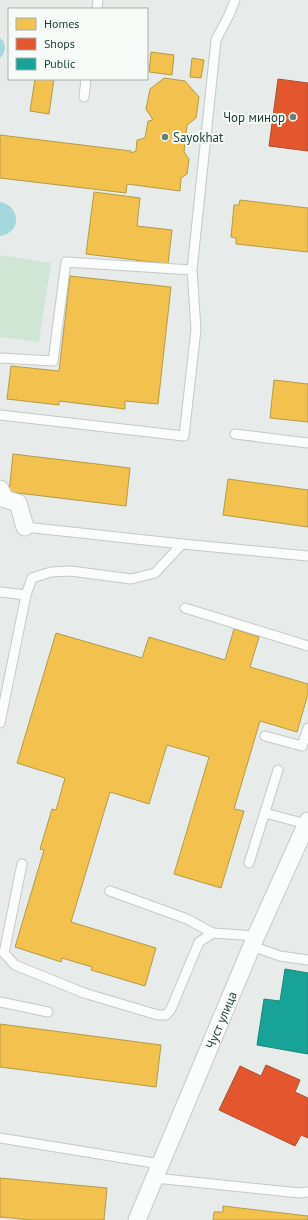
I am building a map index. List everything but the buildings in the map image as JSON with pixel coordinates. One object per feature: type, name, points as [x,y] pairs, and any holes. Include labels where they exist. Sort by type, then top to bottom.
[{"type":"street","points":[[0,489],[5,499],[18,503],[25,527]]},
{"type":"street","name":"Чуст улица","points":[[137,1220],[254,941],[307,823]]},
{"type":"lane","points":[[0,415],[184,436],[196,330],[192,270],[216,40],[235,0]]},
{"type":"lane","points":[[84,97],[86,80]]},
{"type":"lane","points":[[0,358],[53,361],[66,262],[192,270]]},
{"type":"lane","points":[[235,434],[308,443]]},
{"type":"lane","points":[[25,527],[308,556]]},
{"type":"lane","points":[[0,723],[26,595],[32,578],[51,572],[71,571],[131,579],[155,573],[182,544]]},
{"type":"lane","points":[[0,592],[26,595]]},
{"type":"lane","points":[[185,608],[308,646]]},
{"type":"lane","points":[[265,736],[302,746],[308,728]]},
{"type":"lane","points":[[249,863],[278,770]]},
{"type":"lane","points":[[265,813],[307,823]]},
{"type":"lane","points":[[22,864],[4,953],[15,965],[84,993],[158,1015],[166,1015],[171,1009],[200,942],[213,933]]},
{"type":"lane","points":[[110,891],[187,919],[213,933],[254,941],[280,956],[308,960]]},
{"type":"lane","points":[[0,1002],[48,1012]]},
{"type":"lane","points":[[0,1138],[158,1171],[299,1194],[308,1192]]},
{"type":"green space","points":[[0,255],[51,263],[39,342],[0,337]]},
{"type":"water","points":[[0,38],[5,45],[5,48],[4,53],[0,58]]},
{"type":"water","points":[[0,202],[7,204],[12,209],[16,219],[12,230],[7,234],[0,236]]},
{"type":"place","name":"Чор минор","points":[[293,117]]},
{"type":"place","name":"Sayokhat","points":[[165,137]]}]
